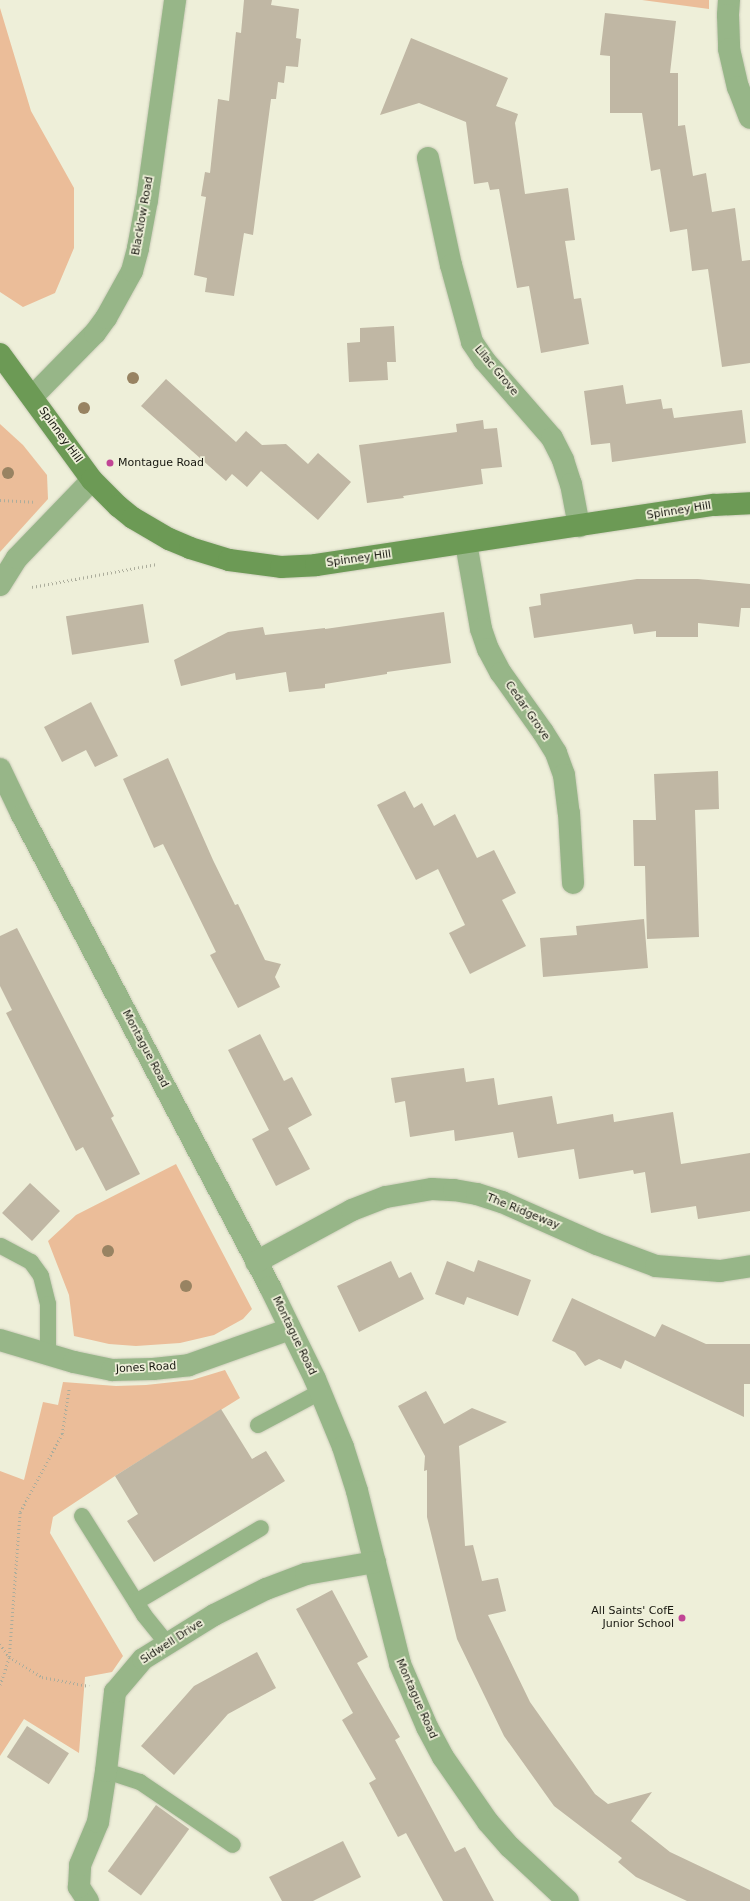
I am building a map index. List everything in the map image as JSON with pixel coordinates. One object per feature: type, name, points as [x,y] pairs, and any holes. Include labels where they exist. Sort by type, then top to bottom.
[{"type":"street","name":"Blacklow Road","points":[[32,397],[89,338],[106,318],[132,271],[147,200],[174,0]]},
{"type":"street","points":[[729,0],[729,49],[738,87],[750,118]]},
{"type":"street","name":"Lilac Grove","points":[[428,158],[451,265],[472,342],[484,360],[552,438],[563,460],[569,478],[579,526]]},
{"type":"street","name":"Spinney Hill","points":[[0,354],[92,480],[118,506],[152,530],[190,548],[229,560],[281,567],[316,565],[715,505],[750,503]]},
{"type":"street","name":"Spinney Hill","points":[[0,381],[32,397]]},
{"type":"street","points":[[0,585],[17,558],[92,480]]},
{"type":"street","name":"Cedar Grove","points":[[466,543],[481,629],[488,648],[501,673],[556,753],[564,774],[569,813],[573,883]]},
{"type":"street","name":"Montague Road","points":[[0,769],[22,815],[270,1287],[320,1392],[343,1447],[357,1492],[375,1562],[391,1637],[400,1664],[427,1727],[443,1757],[488,1822],[510,1847],[568,1901]]},
{"type":"street","name":"The Ridgeway","points":[[256,1262],[352,1210],[386,1196],[432,1189],[454,1190],[477,1194],[502,1202],[597,1244],[656,1266],[720,1270],[750,1266]]},
{"type":"street","name":"Jones Road","points":[[0,1340],[74,1362],[112,1370],[153,1369],[189,1365],[290,1329]]},
{"type":"street","name":"Sidwell Drive","points":[[115,1692],[143,1659],[167,1643],[214,1616],[266,1589],[306,1574],[375,1562]]},
{"type":"street","points":[[88,1901],[80,1888],[80,1865],[98,1822],[106,1771],[115,1692]]},
{"type":"lane","points":[[1,1246],[31,1262],[41,1276],[48,1304],[48,1354]]},
{"type":"lane","points":[[258,1425],[320,1392]]},
{"type":"lane","points":[[82,1516],[144,1615],[167,1643]]},
{"type":"lane","points":[[136,1602],[261,1528]]},
{"type":"lane","points":[[106,1771],[140,1782],[233,1845]]},
{"type":"path","points":[[0,500],[34,502]]},
{"type":"path","points":[[30,587],[161,563]]},
{"type":"path","points":[[0,1685],[9,1657],[20,1512],[62,1434],[74,1362]]},
{"type":"path","points":[[0,1644],[9,1657],[42,1677],[115,1692]]},
{"type":"shaded area","points":[[642,0],[709,0],[709,9]]},
{"type":"shaded area","points":[[0,8],[31,111],[74,188],[74,248],[55,293],[23,307],[0,292]]},
{"type":"shaded area","points":[[0,424],[23,445],[47,475],[48,499],[0,552]]},
{"type":"shaded area","points":[[176,1164],[252,1309],[243,1319],[214,1335],[180,1343],[136,1346],[109,1344],[74,1336],[69,1295],[48,1241],[76,1215]]},
{"type":"shaded area","points":[[225,1370],[240,1398],[115,1476],[53,1517],[50,1533],[123,1656],[112,1672],[85,1677],[79,1753],[24,1719],[0,1756],[0,1471],[24,1480],[43,1402],[58,1405],[63,1382],[116,1386],[146,1385],[192,1380]]},
{"type":"building","points":[[244,0],[272,0],[271,5],[299,9],[296,38],[301,39],[298,67],[286,66],[284,83],[278,82],[276,99],[271,99],[253,235],[244,233],[234,296],[205,292],[207,278],[194,275],[206,197],[201,196],[205,172],[210,173],[218,99],[229,101],[236,32],[241,33]]},
{"type":"building","points":[[605,13],[676,21],[670,73],[678,73],[678,126],[685,125],[693,176],[706,173],[712,212],[735,208],[742,261],[750,260],[750,363],[722,367],[708,269],[692,271],[687,229],[670,232],[660,169],[651,171],[642,113],[610,113],[610,56],[600,55]]},
{"type":"building","points":[[411,38],[508,78],[496,106],[518,114],[515,123],[525,194],[568,188],[575,240],[565,241],[574,299],[581,298],[589,344],[541,353],[529,286],[517,288],[499,189],[490,190],[488,182],[474,184],[466,122],[419,103],[380,115]]},
{"type":"building","points":[[394,326],[396,362],[387,362],[388,380],[349,382],[347,343],[360,342],[360,328]]},
{"type":"building","points":[[166,379],[236,442],[246,431],[262,445],[286,444],[308,464],[318,453],[351,482],[318,520],[261,471],[247,487],[232,474],[226,481],[141,406]]},
{"type":"building","points":[[623,385],[626,404],[661,399],[663,409],[672,408],[674,418],[742,410],[746,443],[612,462],[610,443],[591,445],[584,391]]},
{"type":"building","points":[[483,420],[484,429],[497,428],[502,467],[481,469],[483,484],[367,503],[359,445],[457,432],[456,424]]},
{"type":"building","points":[[637,579],[698,579],[750,584],[750,608],[741,608],[739,627],[698,623],[698,637],[656,637],[656,631],[634,634],[632,624],[534,638],[529,607],[541,605],[540,594]]},
{"type":"building","points":[[143,604],[149,643],[72,655],[66,616]]},
{"type":"building","points":[[444,612],[451,663],[387,672],[387,674],[325,684],[325,688],[289,692],[286,672],[236,680],[235,673],[181,686],[174,660],[228,632],[263,627],[265,635],[325,629]]},
{"type":"building","points":[[91,702],[118,756],[95,767],[86,750],[62,762],[44,727]]},
{"type":"building","points":[[168,758],[213,860],[235,905],[238,904],[265,960],[281,964],[275,977],[280,987],[238,1008],[210,955],[216,952],[163,844],[154,848],[123,779]]},
{"type":"building","points":[[718,771],[719,809],[695,810],[699,937],[647,939],[645,866],[634,866],[633,820],[656,820],[654,774]]},
{"type":"building","points":[[405,791],[414,808],[422,803],[434,826],[455,814],[477,858],[494,850],[516,893],[502,900],[526,946],[470,974],[449,933],[465,925],[438,869],[416,880],[377,805]]},
{"type":"building","points":[[644,919],[648,968],[543,977],[540,938],[577,935],[576,926]]},
{"type":"building","points":[[17,928],[114,1116],[111,1118],[140,1174],[106,1191],[83,1147],[76,1151],[6,1013],[12,1010],[0,986],[0,936]]},
{"type":"building","points":[[260,1034],[284,1081],[292,1077],[312,1115],[288,1128],[310,1169],[276,1186],[252,1139],[269,1130],[228,1050]]},
{"type":"building","points":[[464,1068],[466,1082],[494,1078],[498,1105],[552,1096],[557,1124],[613,1114],[614,1122],[673,1112],[681,1164],[750,1153],[750,1211],[698,1219],[696,1206],[651,1213],[645,1172],[634,1174],[633,1170],[579,1179],[574,1149],[518,1158],[513,1132],[455,1141],[454,1130],[410,1137],[405,1101],[395,1103],[391,1078]]},
{"type":"building","points":[[30,1183],[60,1211],[32,1241],[2,1213]]},
{"type":"building","points":[[478,1260],[531,1280],[518,1316],[467,1297],[464,1305],[435,1294],[447,1261],[474,1272]]},
{"type":"building","points":[[391,1261],[399,1278],[411,1272],[424,1299],[359,1332],[337,1286]]},
{"type":"building","points":[[572,1298],[655,1337],[662,1324],[706,1344],[750,1344],[750,1384],[744,1384],[744,1417],[625,1360],[621,1369],[599,1359],[585,1366],[575,1352],[552,1341]]},
{"type":"building","points":[[426,1391],[444,1424],[472,1408],[507,1422],[459,1446],[465,1546],[473,1545],[482,1581],[498,1578],[506,1611],[488,1615],[530,1702],[595,1794],[608,1804],[652,1792],[631,1821],[670,1852],[750,1890],[750,1901],[687,1901],[636,1877],[618,1862],[622,1858],[554,1806],[504,1736],[457,1639],[427,1517],[427,1470],[424,1471],[425,1456],[398,1406]]},
{"type":"building","points":[[221,1409],[252,1459],[266,1451],[285,1481],[154,1562],[127,1521],[138,1514],[115,1476]]},
{"type":"building","points":[[332,1590],[368,1657],[357,1663],[400,1737],[395,1740],[455,1852],[465,1847],[494,1901],[443,1901],[406,1833],[398,1837],[369,1783],[376,1779],[342,1720],[353,1713],[296,1609]]},
{"type":"building","points":[[257,1652],[276,1688],[228,1714],[174,1775],[141,1746],[194,1686]]},
{"type":"building","points":[[27,1726],[69,1753],[49,1784],[7,1757]]},
{"type":"building","points":[[156,1805],[189,1829],[141,1895],[108,1871]]},
{"type":"building","points":[[343,1841],[361,1877],[313,1901],[282,1901],[269,1877]]},
{"type":"place","name":"Montague Road","points":[[110,463]]},
{"type":"place","name":"All Saints' CofE Junior School","points":[[682,1618]]}]
